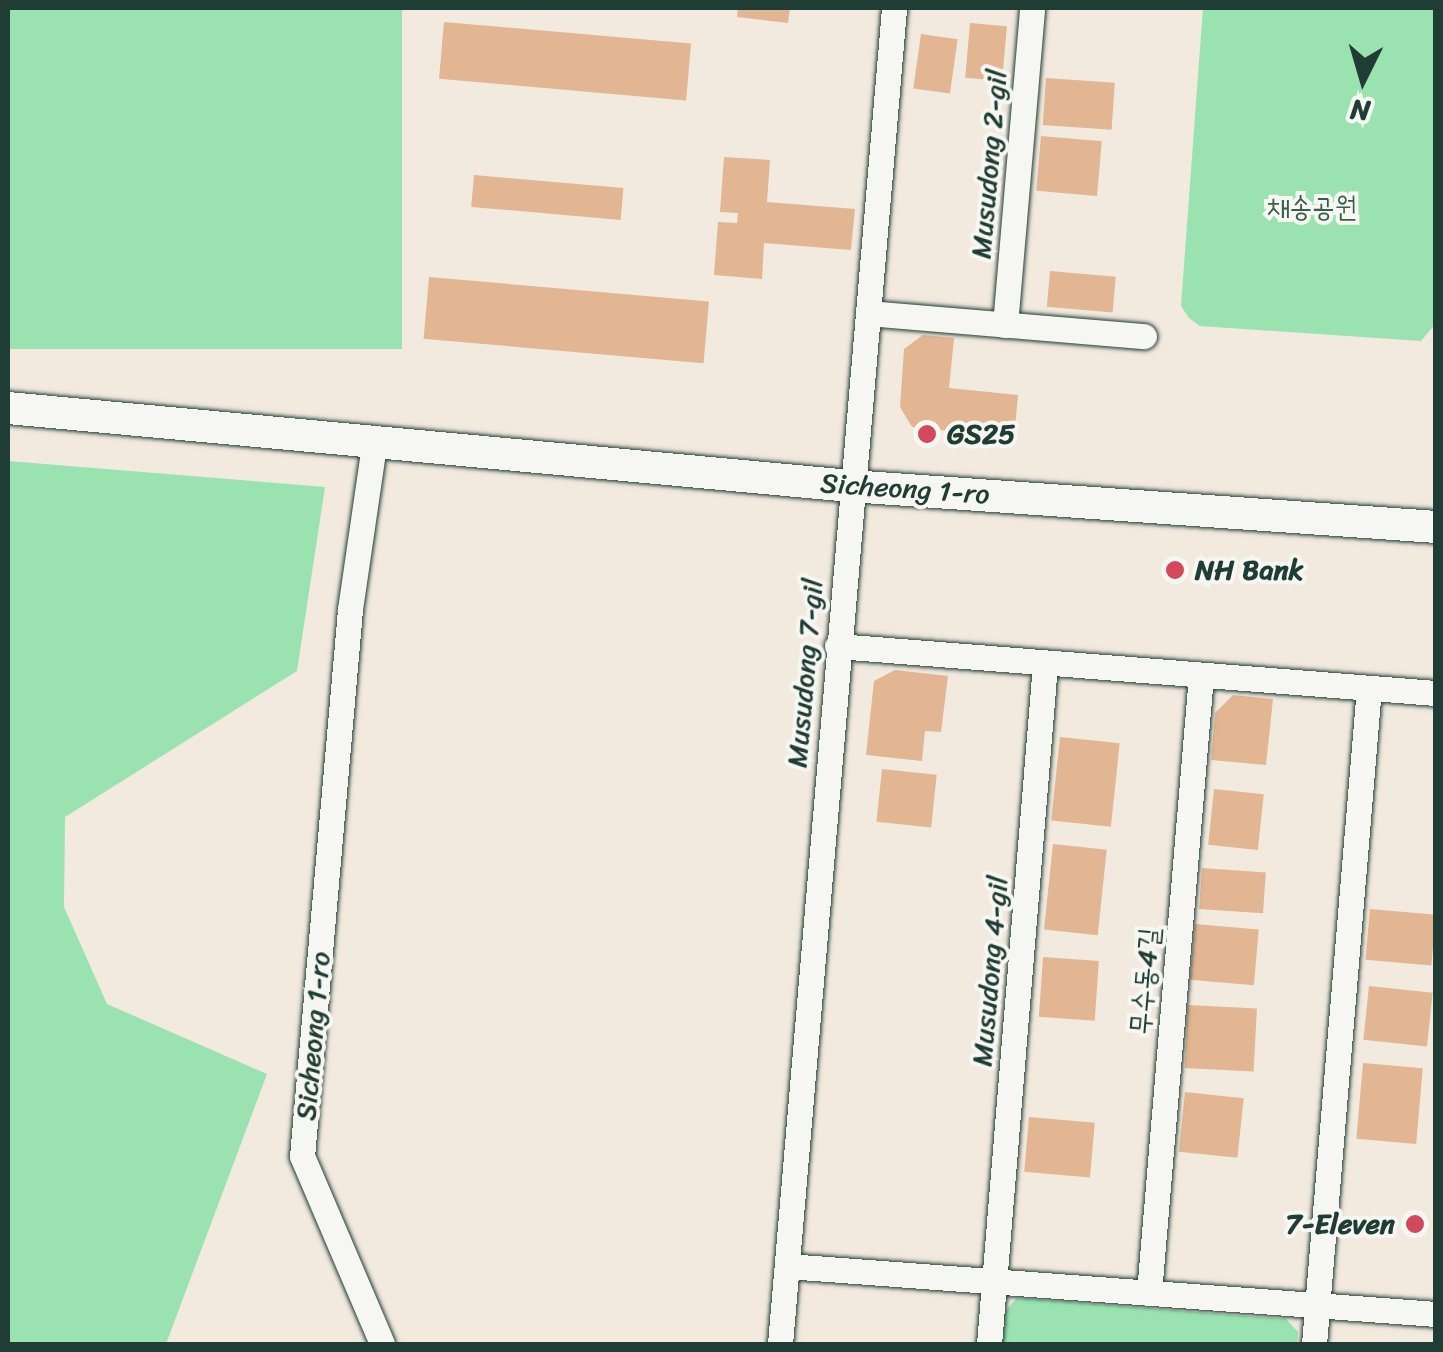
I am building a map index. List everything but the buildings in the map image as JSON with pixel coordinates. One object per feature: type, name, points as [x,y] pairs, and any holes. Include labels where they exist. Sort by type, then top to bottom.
[{"type":"street","name":"Musudong 7-gil","points":[[780,1344],[850,486],[894,8]]},
{"type":"street","name":"Musudong 2-gil","points":[[1006,325],[1032,8]]},
{"type":"street","points":[[868,313],[1144,336]]},
{"type":"street","name":"Sicheong 1-ro","points":[[8,408],[374,438],[850,486],[1436,527]]},
{"type":"street","name":"Sicheong 1-ro","points":[[374,438],[350,610],[302,1156],[382,1344]]},
{"type":"street","points":[[837,646],[1436,693]]},
{"type":"street","name":"Musudong 4-gil","points":[[989,1344],[1045,664]]},
{"type":"street","name":"무수동4길","points":[[1149,1293],[1202,675]]},
{"type":"street","points":[[1314,1344],[1369,688]]},
{"type":"street","points":[[787,1266],[1436,1314]]},
{"type":"green space","points":[[8,8],[402,8],[402,349],[8,349]]},
{"type":"green space","name":"채송공원","points":[[1203,8],[1435,8],[1436,323],[1421,341],[1200,326],[1181,306]]},
{"type":"green space","points":[[8,461],[325,487],[297,671],[65,817],[64,907],[107,1004],[267,1074],[166,1344],[8,1344]]},
{"type":"green space","points":[[1017,1298],[1286,1319],[1298,1332],[1297,1344],[996,1344],[999,1318]]},
{"type":"place","name":"GS25","points":[[927,434]]},
{"type":"place","name":"NH Bank","points":[[1175,570]]},
{"type":"place","name":"7-Eleven","points":[[1415,1224]]}]
